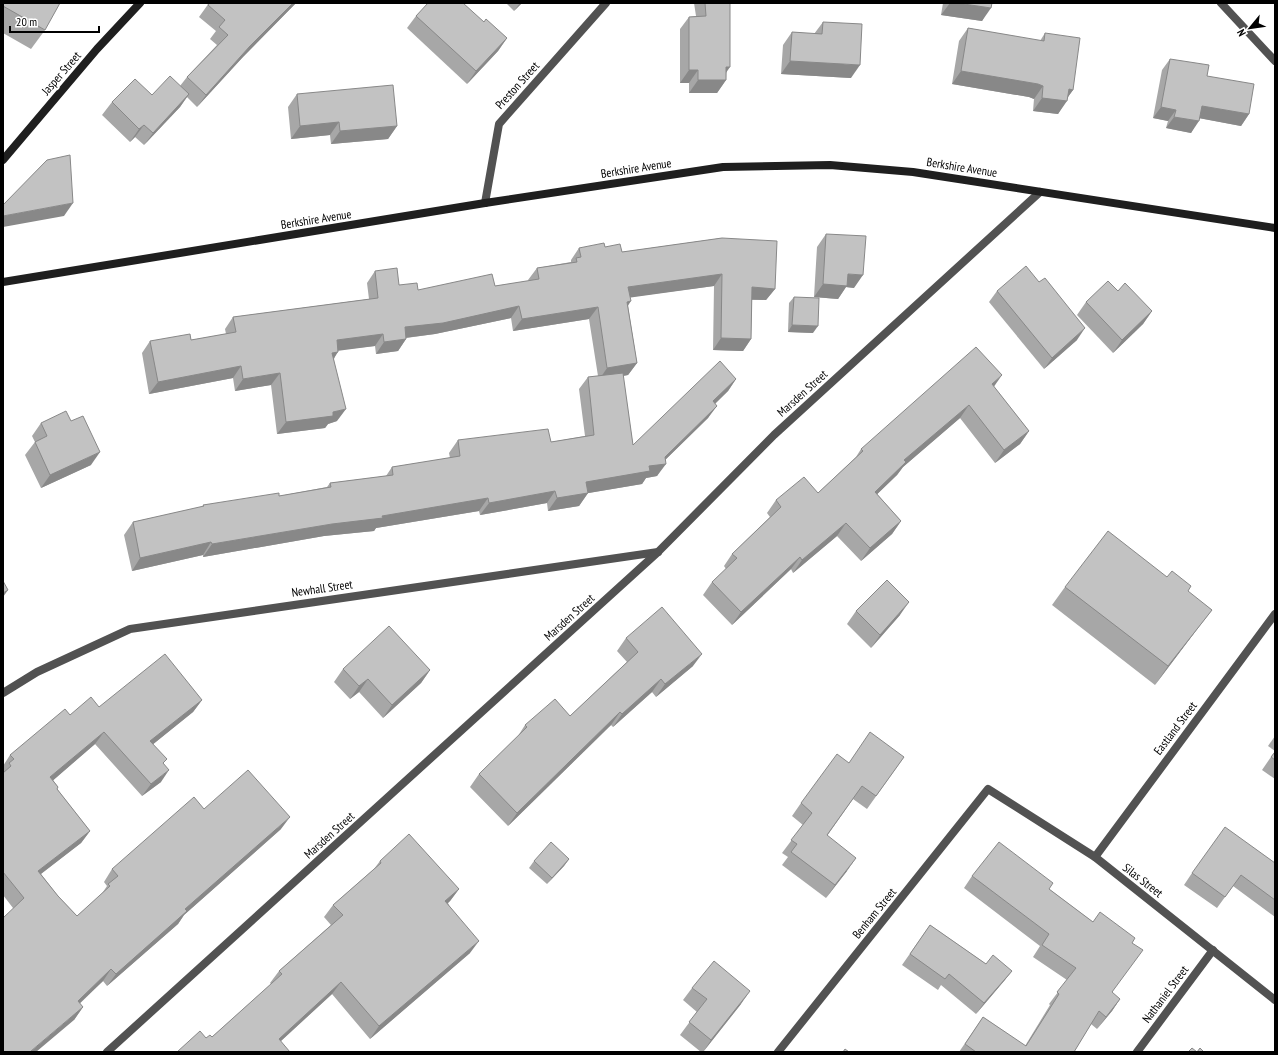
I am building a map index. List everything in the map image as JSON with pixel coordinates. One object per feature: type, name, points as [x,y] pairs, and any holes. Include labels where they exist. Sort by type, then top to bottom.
[{"type":"main road","name":"Jasper Street","points":[[3,160],[97,50],[140,3]]},
{"type":"main road","name":"Berkshire Avenue","points":[[3,282],[485,203],[722,167],[830,165],[913,172],[1275,228]]},
{"type":"street","name":"Preston Street","points":[[485,203],[499,124],[606,3]]},
{"type":"street","points":[[1221,3],[1275,61]]},
{"type":"street","name":"Marsden Street","points":[[107,1052],[658,552],[774,435],[1040,192]]},
{"type":"street","name":"Newhall Street","points":[[3,693],[37,672],[130,629],[658,552]]},
{"type":"street","name":"Eastland Street","points":[[1095,857],[1275,614]]},
{"type":"street","name":"Silas Street","points":[[988,789],[1095,857],[1275,1000]]},
{"type":"street","name":"Benham Street","points":[[778,1052],[988,789]]},
{"type":"street","name":"Nathaniel Street","points":[[1137,1052],[1213,950]]},
{"type":"building","points":[[3,3],[60,3],[45,30],[3,6]]},
{"type":"building","points":[[209,3],[293,3],[250,46],[206,95],[187,77],[228,35],[219,27],[225,20],[208,5]]},
{"type":"building","points":[[428,3],[463,3],[484,22],[486,19],[507,38],[476,71],[416,16]]},
{"type":"building","points":[[705,3],[730,3],[730,67],[726,67],[726,80],[698,80],[698,70],[689,70],[689,17],[706,16]]},
{"type":"building","points":[[957,3],[992,3],[991,8]]},
{"type":"building","points":[[823,22],[862,24],[860,65],[790,61],[792,32],[822,34]]},
{"type":"building","points":[[968,28],[1044,41],[1045,33],[1080,38],[1073,90],[1069,89],[1067,101],[1042,98],[1043,86],[1038,84],[961,71]]},
{"type":"building","points":[[1170,59],[1209,65],[1207,76],[1254,84],[1249,114],[1202,106],[1199,121],[1174,117],[1176,110],[1161,107]]},
{"type":"building","points":[[170,76],[189,94],[153,133],[144,125],[139,129],[112,102],[135,79],[152,95]]},
{"type":"building","points":[[393,85],[397,126],[340,131],[339,122],[300,126],[297,94]]},
{"type":"building","points":[[70,155],[73,203],[3,216],[3,205],[47,160]]},
{"type":"building","points":[[826,234],[866,236],[863,275],[848,274],[847,286],[823,284]]},
{"type":"building","points":[[722,238],[777,241],[775,289],[752,287],[751,339],[721,338],[722,274],[628,287],[631,301],[627,302],[637,363],[607,368],[598,307],[522,319],[519,306],[443,323],[405,327],[406,339],[384,342],[383,334],[337,340],[338,352],[332,353],[346,409],[333,412],[333,416],[286,422],[280,373],[243,379],[241,366],[158,382],[150,341],[190,334],[191,340],[236,332],[233,317],[378,298],[375,271],[397,268],[399,285],[417,283],[418,290],[492,274],[495,286],[539,279],[537,268],[577,262],[576,258],[581,257],[579,248],[604,243],[605,247],[620,244],[622,252]]},
{"type":"building","points":[[1026,266],[1039,282],[1045,278],[1085,328],[1052,358],[997,291]]},
{"type":"building","points":[[1108,281],[1118,291],[1125,283],[1152,311],[1122,340],[1086,302]]},
{"type":"building","points":[[794,297],[819,298],[818,326],[792,325]]},
{"type":"building","points":[[976,347],[1002,375],[992,384],[1029,431],[1004,450],[969,405],[904,460],[906,462],[875,492],[901,521],[870,548],[846,523],[802,560],[800,557],[741,612],[712,582],[737,558],[732,554],[781,507],[776,500],[804,477],[818,493],[863,451],[861,449]]},
{"type":"building","points":[[720,361],[736,379],[713,401],[717,406],[665,457],[666,464],[649,466],[650,471],[586,482],[588,493],[557,498],[555,491],[489,503],[488,498],[382,516],[383,518],[332,524],[212,544],[211,542],[140,558],[133,522],[204,506],[203,505],[279,493],[279,496],[331,487],[330,483],[393,475],[392,467],[460,456],[458,440],[548,429],[551,442],[594,435],[588,377],[623,373],[633,445]]},
{"type":"building","points":[[66,411],[71,421],[83,416],[100,452],[50,475],[35,442],[47,436],[41,423]]},
{"type":"building","points":[[1108,531],[1167,577],[1172,571],[1191,586],[1188,591],[1212,610],[1168,666],[1065,587]]},
{"type":"building","points":[[887,580],[909,602],[880,635],[856,611]]},
{"type":"building","points":[[3,581],[8,590],[3,593]]},
{"type":"building","points":[[662,607],[702,654],[665,684],[661,679],[622,714],[620,712],[517,813],[479,774],[527,727],[525,725],[555,699],[570,716],[638,652],[626,638]]},
{"type":"building","points":[[389,626],[430,670],[392,705],[368,679],[359,686],[343,669]]},
{"type":"building","points":[[165,654],[202,700],[150,741],[167,759],[163,763],[169,770],[151,784],[104,732],[50,777],[58,787],[57,789],[90,831],[38,871],[58,896],[77,916],[110,886],[108,884],[118,876],[112,869],[194,797],[204,809],[248,770],[290,817],[185,909],[187,911],[116,974],[111,969],[78,1001],[83,1007],[31,1051],[32,1052],[3,1052],[3,918],[24,898],[3,872],[3,773],[11,766],[9,763],[14,759],[10,755],[65,709],[70,715],[91,697],[99,707]]},
{"type":"building","points":[[870,732],[904,757],[876,796],[862,786],[827,835],[856,858],[835,885],[791,852],[797,844],[791,840],[812,813],[801,803],[837,754],[849,763]]},
{"type":"building","points":[[1275,752],[1275,760],[1271,757]]},
{"type":"building","points":[[1225,827],[1275,863],[1275,900],[1241,875],[1225,897],[1192,873]]},
{"type":"building","points":[[409,834],[459,889],[445,901],[479,941],[379,1026],[341,982],[279,1039],[290,1052],[177,1052],[200,1031],[206,1038],[210,1035],[212,1037],[282,974],[279,971],[343,915],[333,905],[381,863],[380,861]]},
{"type":"building","points":[[551,842],[569,859],[552,878],[534,861]]},
{"type":"building","points":[[999,842],[1053,883],[1049,889],[1093,922],[1100,912],[1135,938],[1132,943],[1143,950],[1112,992],[1120,999],[1106,1017],[1099,1011],[1074,1052],[976,1052],[965,1044],[983,1017],[1026,1046],[1059,994],[1057,992],[1076,968],[1042,945],[1049,934],[972,876]]},
{"type":"building","points":[[930,925],[986,964],[993,955],[1012,971],[984,1003],[949,974],[945,979],[910,954]]},
{"type":"building","points":[[714,961],[750,991],[711,1040],[689,1022],[707,999],[692,988]]},
{"type":"building","points":[[1192,1048],[1197,1052],[1188,1052]]},
{"type":"building","points":[[1200,1048],[1204,1052],[1197,1052]]}]
